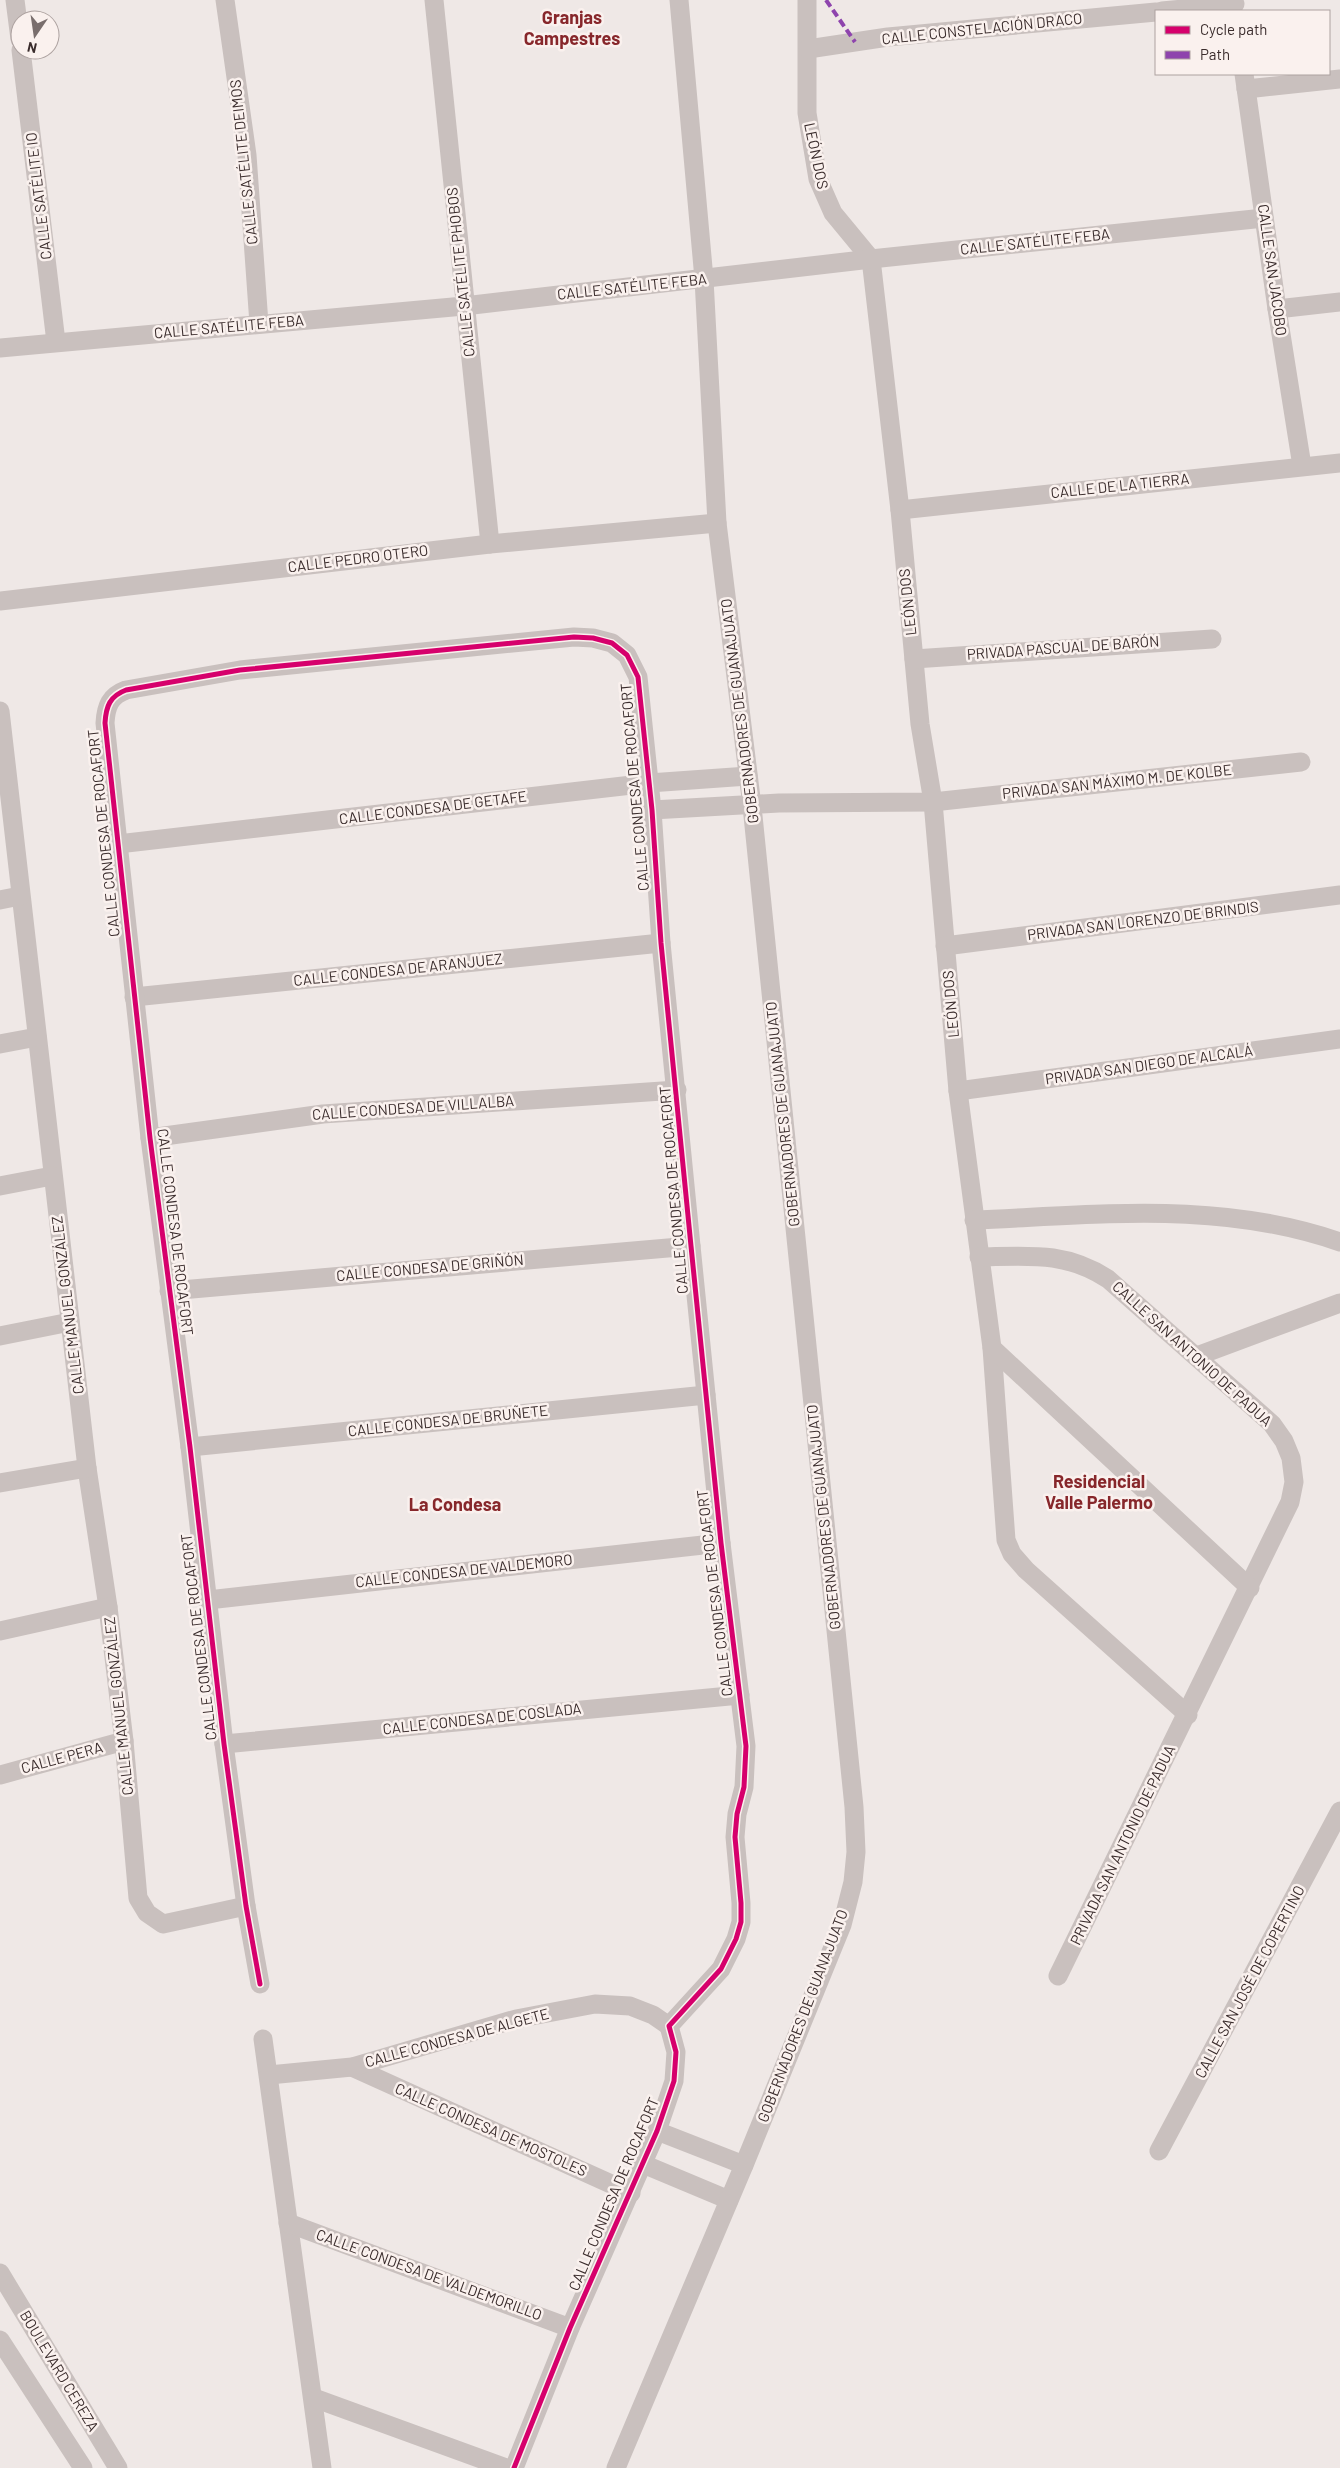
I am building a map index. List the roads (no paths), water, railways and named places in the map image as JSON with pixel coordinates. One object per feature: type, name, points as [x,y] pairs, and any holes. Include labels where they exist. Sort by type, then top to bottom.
[{"type":"street","name":"CALLE SATÉLITE DEIMOS","points":[[225,0],[246,155],[259,324]]},
{"type":"street","name":"CALLE SATÉLITE PHOBOS","points":[[434,0],[490,544]]},
{"type":"street","name":"GOBERNADORES DE GUANAJUATO","points":[[616,2468],[744,2165],[842,1924],[853,1882],[856,1852],[854,1807],[752,806],[717,523],[704,279],[679,0]]},
{"type":"street","name":"LEÓN DOS","points":[[807,0],[807,113],[818,179],[832,214],[871,259],[900,510],[920,724],[933,802],[958,1091],[992,1348],[1006,1540],[1012,1554],[1026,1570],[1188,1715]]},
{"type":"street","points":[[1174,10],[1235,5]]},
{"type":"street","name":"CALLE CONSTELACIÓN DRACO","points":[[808,50],[888,37],[1155,12]]},
{"type":"street","name":"CALLE SATÉLITE IO","points":[[22,60],[56,342]]},
{"type":"street","points":[[1245,81],[1340,80]]},
{"type":"street","name":"CALLE SAN JACOBO","points":[[1245,81],[1276,309],[1302,466]]},
{"type":"street","name":"CALLE SATÉLITE FEBA","points":[[0,348],[464,306],[871,259],[1264,218]]},
{"type":"street","points":[[1276,309],[1340,302]]},
{"type":"street","name":"CALLE DE LA TIERRA","points":[[900,510],[1340,463]]},
{"type":"street","name":"CALLE PEDRO OTERO","points":[[0,601],[490,544],[717,523]]},
{"type":"street","name":"CALLE CONDESA DE ROCAFORT","points":[[260,1984],[246,1906],[224,1744],[190,1447],[150,1138],[105,722],[109,703],[116,694],[126,690],[240,670],[530,640],[594,638],[612,643],[627,655],[638,677],[652,810],[661,943],[706,1395],[721,1543],[746,1746],[744,1787],[737,1814],[735,1837],[741,1922],[736,1939],[721,1969],[669,2026],[676,2052],[674,2081],[657,2131],[570,2328],[514,2468]]},
{"type":"street","name":"PRIVADA PASCUAL DE BARÓN","points":[[914,659],[1212,638]]},
{"type":"street","name":"CALLE MANUEL GONZÁLEZ","points":[[0,711],[2,755],[38,1037],[52,1176],[87,1468],[108,1607],[124,1741],[138,1898],[147,1913],[163,1924],[246,1906]]},
{"type":"street","name":"PRIVADA SAN MÁXIMO M. DE KOLBE","points":[[752,806],[933,802],[1301,762]]},
{"type":"street","name":"CALLE CONDESA DE GETAFE","points":[[118,844],[649,783],[748,776]]},
{"type":"street","points":[[652,810],[752,806]]},
{"type":"street","name":"PRIVADA SAN LORENZO DE BRINDIS","points":[[945,946],[1340,895]]},
{"type":"street","points":[[0,900],[20,896]]},
{"type":"street","name":"CALLE CONDESA DE ARANJUEZ","points":[[134,997],[661,943]]},
{"type":"street","points":[[0,1044],[38,1037]]},
{"type":"street","name":"PRIVADA SAN DIEGO DE ALCALÁ","points":[[958,1091],[1340,1039]]},
{"type":"street","name":"CALLE CONDESA DE VILLALBA","points":[[150,1138],[324,1114],[677,1090]]},
{"type":"street","points":[[0,1186],[52,1176]]},
{"type":"street","points":[[974,1220],[1169,1213],[1207,1215],[1246,1218],[1291,1226],[1340,1242]]},
{"type":"street","name":"CALLE CONDESA DE GRIÑÓN","points":[[169,1291],[691,1246]]},
{"type":"street","name":"CALLE SAN ANTONIO DE PADUA","points":[[979,1257],[1051,1257],[1074,1261],[1092,1268],[1108,1279],[1197,1356],[1272,1424],[1284,1441],[1291,1458],[1294,1482],[1290,1502],[1188,1715]]},
{"type":"street","points":[[1197,1356],[1340,1303]]},
{"type":"street","points":[[0,1336],[70,1322]]},
{"type":"street","points":[[992,1348],[1250,1588]]},
{"type":"street","name":"CALLE CONDESA DE BRUÑETE","points":[[190,1447],[706,1395]]},
{"type":"street","points":[[0,1483],[87,1468]]},
{"type":"street","name":"CALLE CONDESA DE VALDEMORO","points":[[208,1600],[721,1543]]},
{"type":"street","points":[[0,1631],[108,1607]]},
{"type":"street","name":"CALLE CONDESA DE COSLADA","points":[[224,1744],[740,1695]]},
{"type":"street","name":"PRIVADA SAN ANTONIO DE PADUA","points":[[1058,1976],[1188,1715]]},
{"type":"street","name":"CALLE PERA","points":[[0,1775],[124,1741]]},
{"type":"street","name":"CALLE SAN JOSÉ DE COPERTINO","points":[[1159,2151],[1340,1811]]},
{"type":"street","name":"CALLE CONDESA DE ALGETE","points":[[269,2075],[352,2067],[516,2019],[594,2004],[630,2006],[653,2015],[669,2026]]},
{"type":"street","points":[[263,2039],[314,2398],[322,2468]]},
{"type":"street","name":"CALLE CONDESA DE MOSTOLES","points":[[352,2067],[631,2193]]},
{"type":"street","points":[[657,2131],[744,2165]]},
{"type":"street","points":[[643,2164],[729,2200]]},
{"type":"street","name":"CALLE CONDESA DE VALDEMORILLO","points":[[288,2223],[570,2328]]},
{"type":"street","name":"BOULEVARD CEREZA","points":[[0,2274],[116,2465]]},
{"type":"street","name":"BOULEVARD CEREZA","points":[[0,2340],[82,2468]]},
{"type":"street","points":[[314,2398],[506,2468]]},
{"type":"street","points":[[82,2468],[116,2465]]},
{"type":"district","name":"Granjas Campestres","points":[[572,28]]},
{"type":"district","name":"Residencial Valle Palermo","points":[[1099,1492]]},
{"type":"district","name":"La Condesa","points":[[455,1505]]}]
